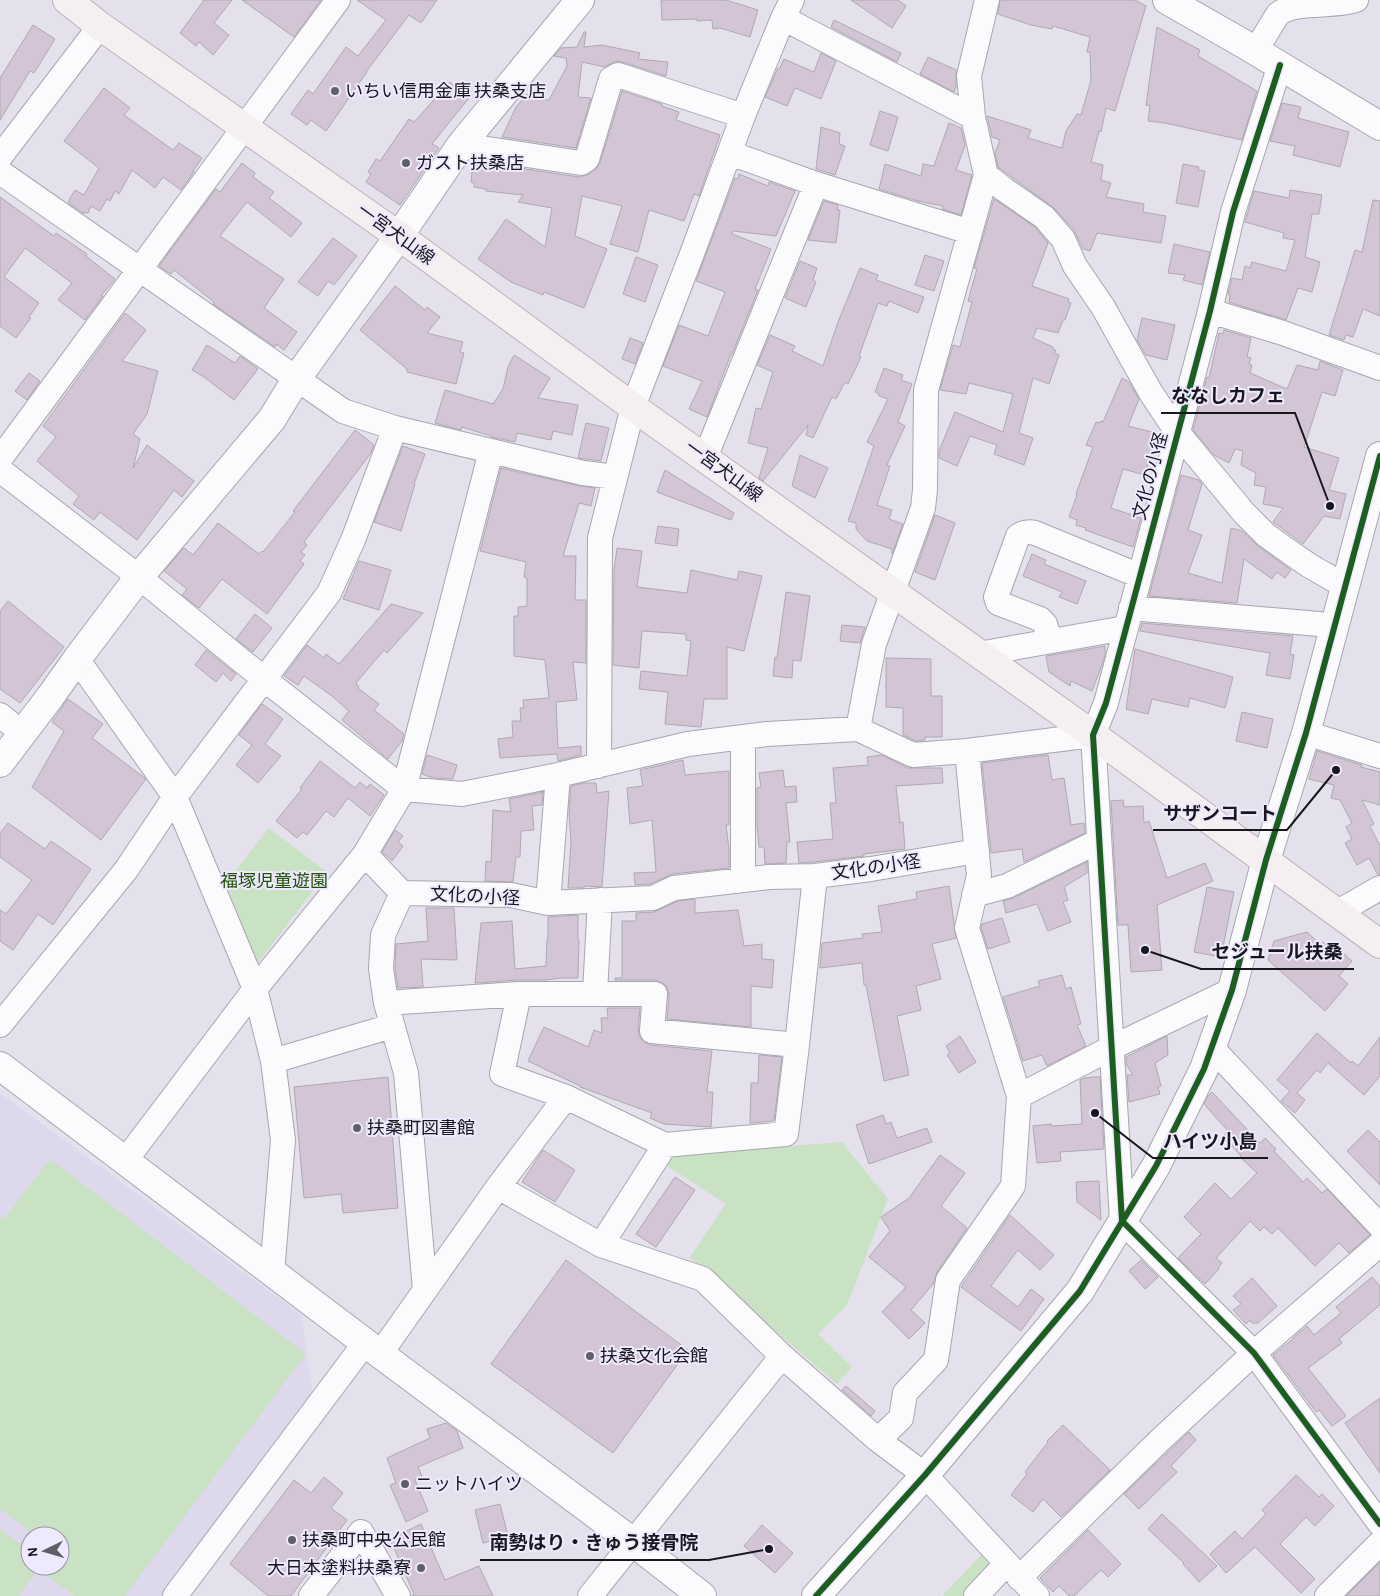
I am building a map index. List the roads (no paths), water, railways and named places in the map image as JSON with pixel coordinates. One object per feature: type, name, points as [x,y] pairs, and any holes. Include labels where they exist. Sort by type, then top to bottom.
[{"type":"main road","name":"一宮犬山線","points":[[67,0],[100,26],[399,236],[633,407],[1093,735],[1380,944]]},
{"type":"street","points":[[0,458],[338,0]]},
{"type":"street","points":[[0,762],[138,577],[272,419],[297,378],[399,236],[461,145],[580,0]]},
{"type":"street","points":[[858,730],[874,644],[923,508],[925,490],[926,390],[986,175],[974,117],[969,76],[987,0]]},
{"type":"street","points":[[1250,47],[1267,0]]},
{"type":"street","points":[[1250,47],[1278,14],[1286,6],[1295,2],[1323,0],[1343,3],[1356,0]]},
{"type":"street","points":[[1174,2],[1380,126]]},
{"type":"street","points":[[599,766],[600,538],[615,477],[633,407],[743,116],[788,9],[974,117]]},
{"type":"street","points":[[0,157],[100,26]]},
{"type":"street","name":"文化の小径","points":[[1122,1221],[1093,735],[1106,703],[1140,576],[1210,311],[1233,212],[1280,65]]},
{"type":"street","points":[[461,145],[580,163],[587,159],[611,79],[618,75],[743,116]]},
{"type":"street","points":[[730,153],[816,184],[970,232]]},
{"type":"street","points":[[0,172],[343,410],[395,428],[583,473],[615,477]]},
{"type":"street","points":[[986,175],[1044,217],[1063,239],[1075,266],[1103,307],[1151,393],[1177,432],[1244,513],[1266,535],[1310,566],[1345,586]]},
{"type":"street","points":[[706,458],[816,184]]},
{"type":"street","points":[[1210,311],[1283,333],[1380,368]]},
{"type":"street","points":[[0,1025],[126,870],[175,797],[329,593],[353,540],[395,428]]},
{"type":"street","points":[[125,1161],[255,990],[364,854],[404,789],[491,451]]},
{"type":"street","points":[[816,1596],[925,1474],[1080,1291],[1156,1166],[1204,1069],[1232,990],[1266,860],[1306,733],[1380,456]]},
{"type":"street","points":[[0,470],[138,577],[404,789],[462,794],[599,766],[688,744],[767,734],[858,730],[913,755],[967,751],[1093,735]]},
{"type":"street","points":[[1050,641],[1045,624],[1040,619],[998,603],[996,597],[1018,536],[1022,533],[1029,531],[1035,533],[1140,576]]},
{"type":"street","points":[[979,654],[1050,641],[1128,618],[1319,624],[1334,627]]},
{"type":"street","points":[[77,659],[175,797],[255,990],[273,1061],[283,1140],[272,1272]]},
{"type":"street","points":[[0,715],[22,734]]},
{"type":"street","points":[[1306,733],[1380,756]]},
{"type":"street","points":[[743,737],[743,880]]},
{"type":"street","points":[[878,1440],[901,1418],[905,1393],[936,1360],[948,1280],[1013,1186],[1019,1096],[967,928],[979,874],[967,751]]},
{"type":"street","points":[[548,903],[558,775]]},
{"type":"street","points":[[974,895],[1007,886],[1099,841]]},
{"type":"street","name":"文化の小径","points":[[402,893],[512,895],[548,903],[653,898],[674,888],[769,877],[815,876],[871,869],[977,851]]},
{"type":"street","points":[[364,854],[402,893],[383,935],[381,969],[386,1004],[406,1073],[425,1290]]},
{"type":"street","points":[[520,994],[502,1074],[566,1097],[665,1145],[786,1134],[815,876]]},
{"type":"street","points":[[1336,913],[1380,888]]},
{"type":"street","points":[[595,993],[600,900]]},
{"type":"street","points":[[1019,1096],[1111,1048],[1232,990]]},
{"type":"street","points":[[386,1004],[520,994],[655,994],[652,1031],[797,1045]]},
{"type":"street","points":[[273,1061],[392,1026]]},
{"type":"street","points":[[1212,1048],[1380,1226]]},
{"type":"street","points":[[0,1066],[633,1542],[702,1596]]},
{"type":"street","points":[[176,1596],[373,1348],[425,1290],[566,1097]]},
{"type":"street","points":[[601,1245],[665,1145]]},
{"type":"street","points":[[498,1188],[601,1245],[703,1279],[782,1356],[878,1440],[925,1474],[1037,1596]]},
{"type":"street","points":[[1122,1221],[1254,1353],[1380,1524]]},
{"type":"street","points":[[976,1596],[1013,1571],[1158,1442],[1254,1353],[1380,1244]]},
{"type":"street","points":[[590,1596],[782,1356]]},
{"type":"street","points":[[311,1596],[360,1532],[398,1596]]},
{"type":"street","points":[[1327,1596],[1380,1543]]},
{"type":"place","name":"いちい信用金庫 扶桑支店","points":[[335,91]]},
{"type":"place","name":"ガスト扶桑店","points":[[406,163]]},
{"type":"place","name":"ななしカフェ","points":[[1330,506]]},
{"type":"place","name":"サザンコート","points":[[1336,770]]},
{"type":"place","name":"セジュール扶桑","points":[[1145,950]]},
{"type":"place","name":"ハイツ小島","points":[[1095,1113]]},
{"type":"place","name":"扶桑町図書館","points":[[357,1128]]},
{"type":"place","name":"扶桑文化会館","points":[[590,1356]]},
{"type":"place","name":"ニットハイツ","points":[[405,1484]]},
{"type":"place","name":"扶桑町中央公民館","points":[[292,1540]]},
{"type":"place","name":"南勢はり・きゅう接骨院","points":[[769,1549]]},
{"type":"place","name":"大日本塗料扶桑寮","points":[[421,1568]]},
{"type":"park label","name":"福塚児童遊園","points":[[274,881]]}]
